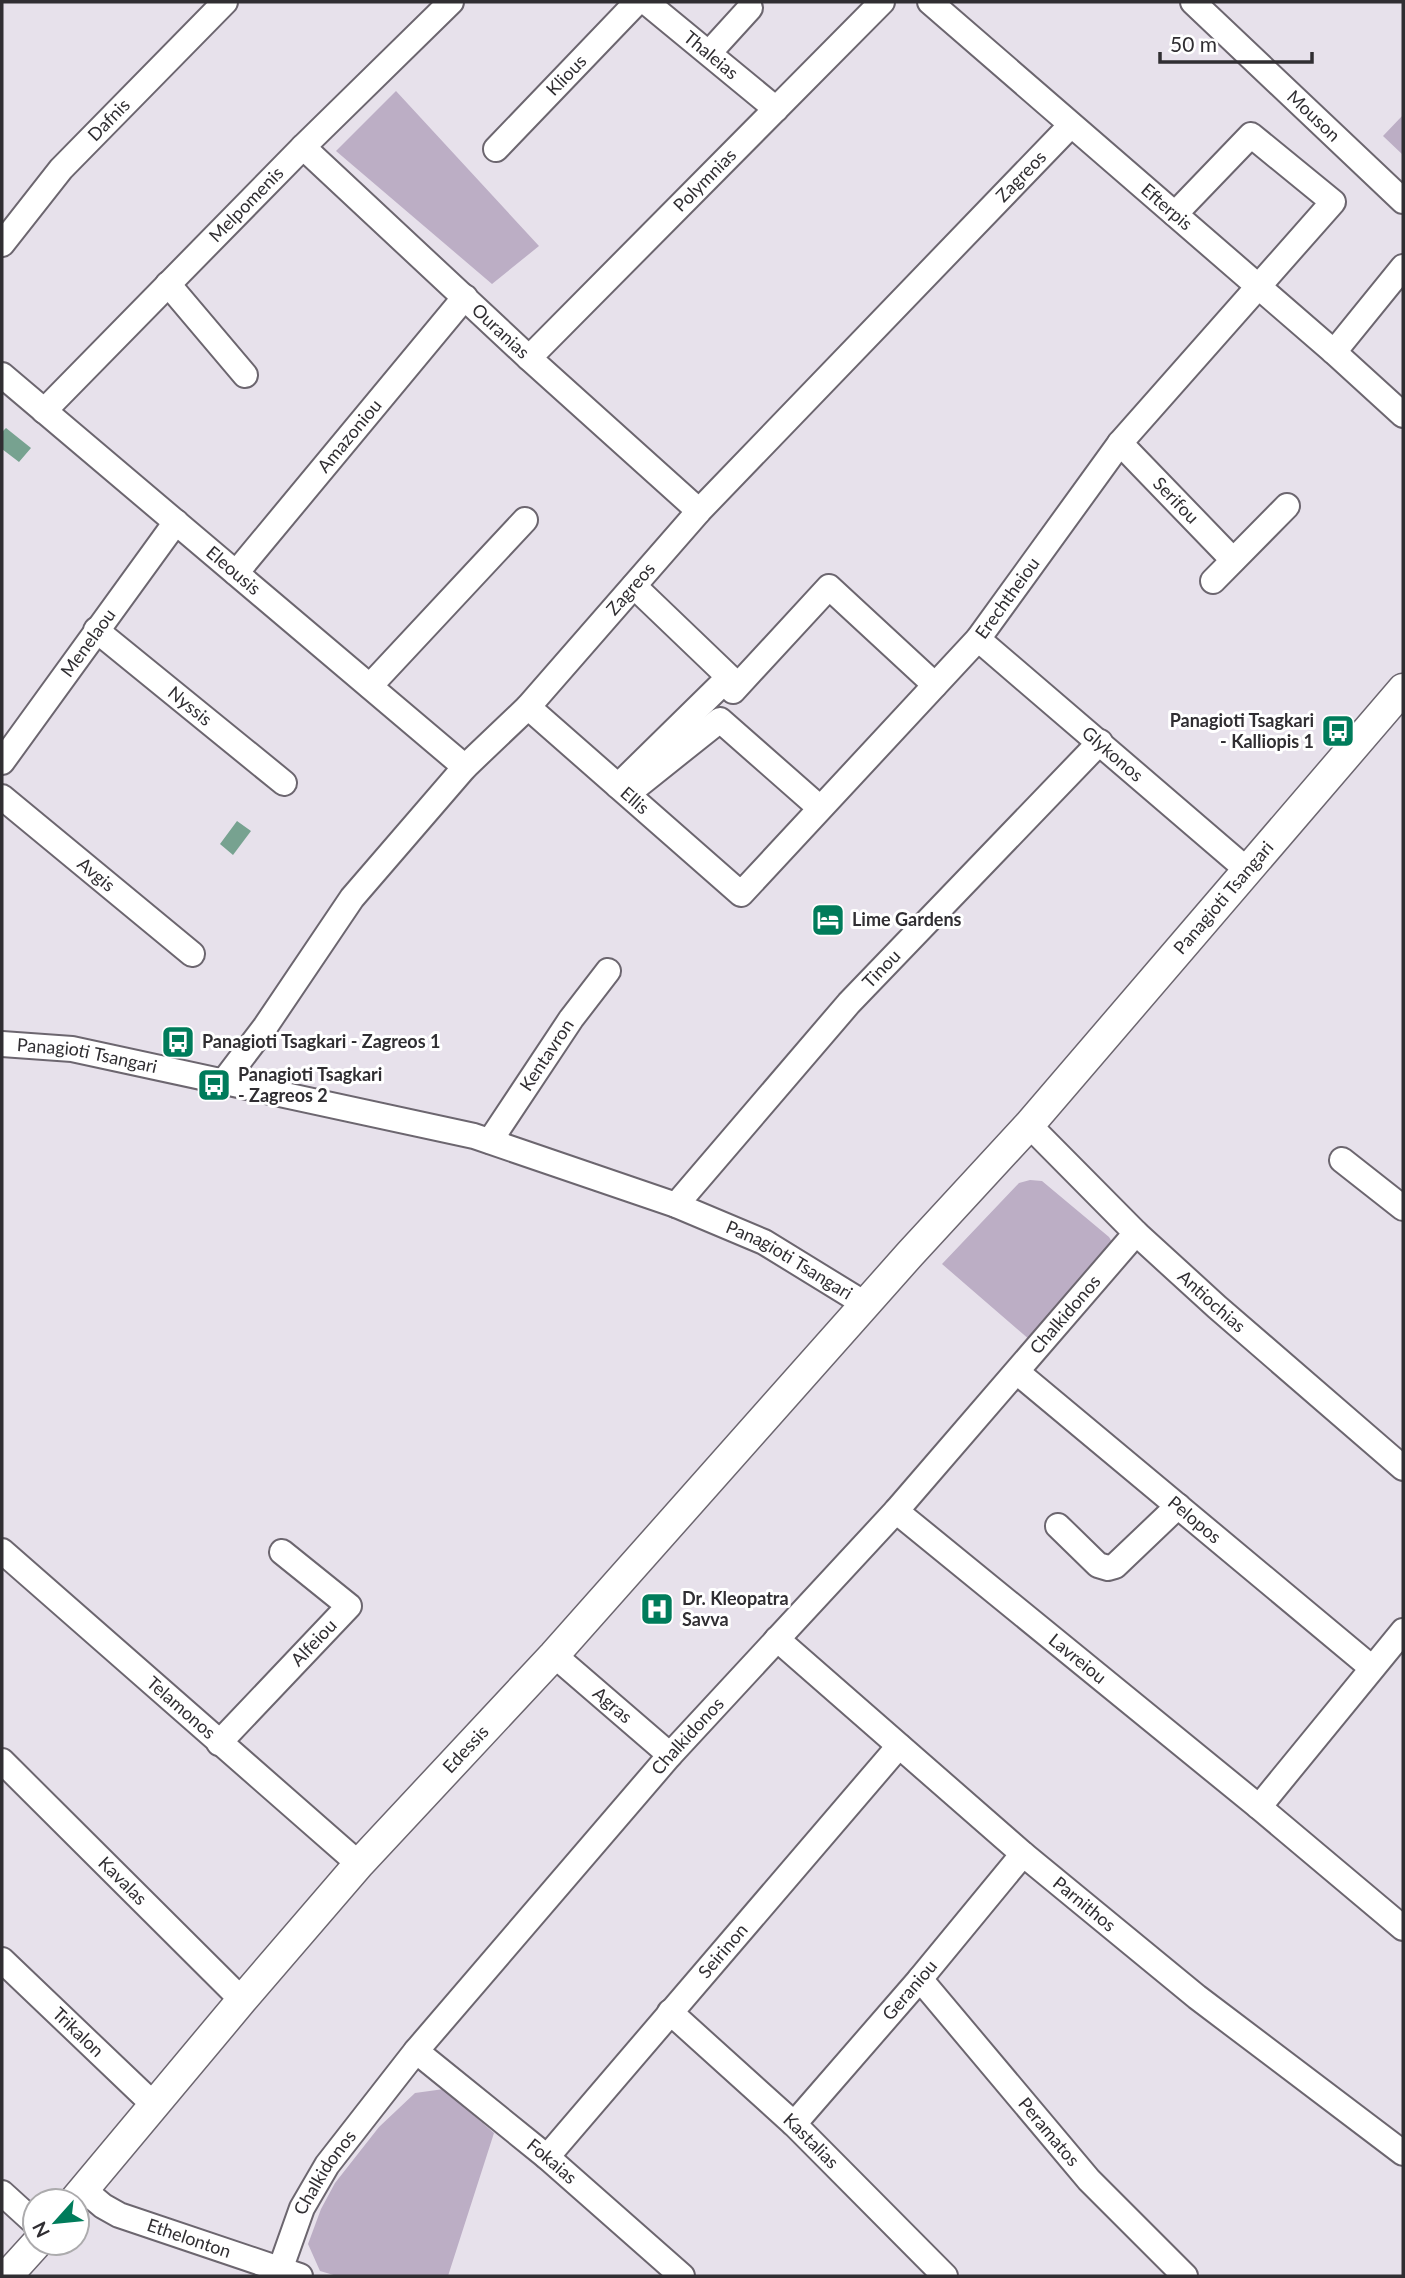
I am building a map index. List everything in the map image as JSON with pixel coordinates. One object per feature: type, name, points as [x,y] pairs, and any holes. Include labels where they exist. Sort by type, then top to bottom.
[{"type":"main road","name":"Panagioti Tsangari","points":[[865,1304],[1101,1043],[1246,869],[1403,689]]},
{"type":"main road","name":"Edessis","points":[[86,2187],[359,1864],[554,1655],[865,1304]]},
{"type":"main road","points":[[7,2276],[24,2257]]},
{"type":"street","name":"Dafnis","points":[[2,244],[61,169],[225,2]]},
{"type":"street","name":"Melpomenis","points":[[44,411],[303,147],[451,2]]},
{"type":"street","name":"Klious","points":[[496,149],[637,2]]},
{"type":"street","name":"Thaleias","points":[[646,2],[776,109]]},
{"type":"street","name":"Polymnias","points":[[529,358],[882,2]]},
{"type":"street","name":"Efterpis","points":[[930,2],[1403,415]]},
{"type":"street","name":"Mouson","points":[[1193,2],[1403,201]]},
{"type":"street","points":[[709,54],[750,8]]},
{"type":"street","name":"Zagreos","points":[[224,1081],[265,1027],[352,898],[466,767],[528,707],[699,511],[1071,125]]},
{"type":"street","name":"Erechtheiou","points":[[740,894],[978,639],[1120,443],[1333,202],[1251,135],[1175,214]]},
{"type":"street","name":"Ouranias","points":[[303,147],[529,358],[699,511]]},
{"type":"street","points":[[1334,352],[1403,267]]},
{"type":"street","points":[[168,284],[245,375]]},
{"type":"street","name":"Amazoniou","points":[[236,573],[465,297]]},
{"type":"street","name":"Eleousis","points":[[2,375],[466,767]]},
{"type":"street","name":"Serifou","points":[[1120,443],[1233,560]]},
{"type":"street","points":[[1213,581],[1287,506]]},
{"type":"street","points":[[370,686],[525,520]]},
{"type":"street","name":"Menelaou","points":[[2,762],[176,522]]},
{"type":"street","points":[[623,790],[729,677],[634,586]]},
{"type":"street","points":[[733,691],[829,587],[935,685]]},
{"type":"street","name":"Nyssis","points":[[96,630],[284,783]]},
{"type":"street","name":"Glykonos","points":[[978,639],[1246,869]]},
{"type":"street","name":"Ellis","points":[[528,707],[740,894]]},
{"type":"street","points":[[623,790],[720,720],[820,808]]},
{"type":"street","name":"Tinou","points":[[676,1205],[849,1003],[1100,742]]},
{"type":"street","name":"Avgis","points":[[2,797],[191,954]]},
{"type":"street","name":"Kentavron","points":[[490,1141],[571,1019],[608,971]]},
{"type":"street","name":"Panagioti Tsangari","points":[[2,1044],[72,1049],[474,1136],[676,1205],[764,1242],[865,1304]]},
{"type":"street","name":"Antiochias","points":[[1029,1125],[1136,1233],[1403,1468]]},
{"type":"street","points":[[1342,1160],[1403,1208]]},
{"type":"street","name":"Chalkidonos","points":[[290,2273],[302,2208],[327,2165],[416,2051],[670,1755],[896,1511],[1136,1233]]},
{"type":"street","name":"Pelopos","points":[[1017,1372],[1372,1668]]},
{"type":"street","points":[[1058,1526],[1098,1565],[1108,1568],[1115,1566],[1178,1506]]},
{"type":"street","name":"Lavreiou","points":[[896,1511],[1403,1928]]},
{"type":"street","name":"Telamonos","points":[[2,1551],[359,1864]]},
{"type":"street","name":"Alfeiou","points":[[219,1743],[349,1606],[282,1552]]},
{"type":"street","points":[[1259,1807],[1403,1631]]},
{"type":"street","name":"Parnithos","points":[[777,1639],[1023,1854],[1197,1997],[1403,2153]]},
{"type":"street","name":"Agras","points":[[554,1655],[670,1755]]},
{"type":"street","name":"Seirinon","points":[[547,2157],[899,1746]]},
{"type":"street","name":"Kavalas","points":[[2,1761],[242,2000]]},
{"type":"street","name":"Geraniou","points":[[794,2124],[1023,1854]]},
{"type":"street","name":"Trikalon","points":[[2,1960],[154,2105]]},
{"type":"street","name":"Peramatos","points":[[919,1979],[1089,2180],[1185,2276]]},
{"type":"street","name":"Kastalias","points":[[670,2012],[794,2124],[945,2276]]},
{"type":"street","name":"Fokaias","points":[[416,2051],[547,2157],[667,2271]]},
{"type":"street","points":[[2,2193],[21,2210]]},
{"type":"street","name":"Ethelonton","points":[[91,2200],[118,2215],[290,2273]]},
{"type":"shaded area","points":[[396,91],[539,246],[492,284],[336,151]]},
{"type":"shaded area","points":[[1403,115],[1403,155],[1383,136]]},
{"type":"shaded area","points":[[6,428],[31,448],[19,462],[2,449],[2,432]]},
{"type":"shaded area","points":[[237,821],[251,831],[233,855],[220,844]]},
{"type":"shaded area","points":[[1042,1181],[1112,1242],[1030,1340],[942,1264],[1019,1183]]},
{"type":"shaded area","points":[[444,2089],[494,2133],[448,2276],[337,2276],[320,2271],[308,2244],[321,2209],[335,2183],[379,2127],[415,2093]]},
{"type":"place","name":"Panagioti Tsagkari - Kalliopis 1","points":[[1338,731]]},
{"type":"place","name":"Lime Gardens","points":[[828,920]]},
{"type":"place","name":"Panagioti Tsagkari - Zagreos 1","points":[[178,1042]]},
{"type":"place","name":"Panagioti Tsagkari - Zagreos 2","points":[[214,1085]]},
{"type":"place","name":"Dr. Kleopatra Savva","points":[[657,1609]]}]
